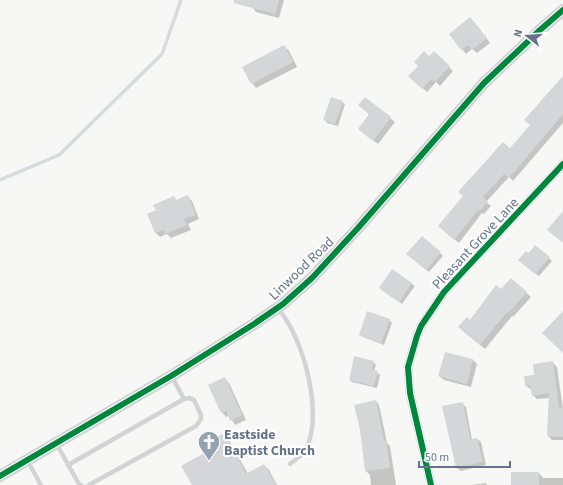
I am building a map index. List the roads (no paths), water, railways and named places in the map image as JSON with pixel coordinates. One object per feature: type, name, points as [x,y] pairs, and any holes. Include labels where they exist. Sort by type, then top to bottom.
[{"type":"street","name":"Linwood Road","points":[[0,476],[171,376],[277,308],[312,278],[484,83],[563,10]]},
{"type":"street","name":"Pleasant Grove Lane","points":[[431,485],[410,394],[408,367],[421,326],[444,292],[563,164]]},
{"type":"lane","points":[[277,308],[294,330],[313,401],[312,421],[308,444],[304,452],[290,464]]},
{"type":"lane","points":[[171,376],[184,399]]},
{"type":"lane","points":[[68,465],[184,399],[190,398],[194,400],[201,415],[201,419],[196,426],[89,485]]},
{"type":"lane","points":[[56,443],[80,484]]},
{"type":"lane","points":[[27,460],[41,485]]},
{"type":"waterway","points":[[0,180],[59,155],[162,54],[181,0]]},
{"type":"place","name":"Eastside Baptist Church","points":[[209,462]]}]
